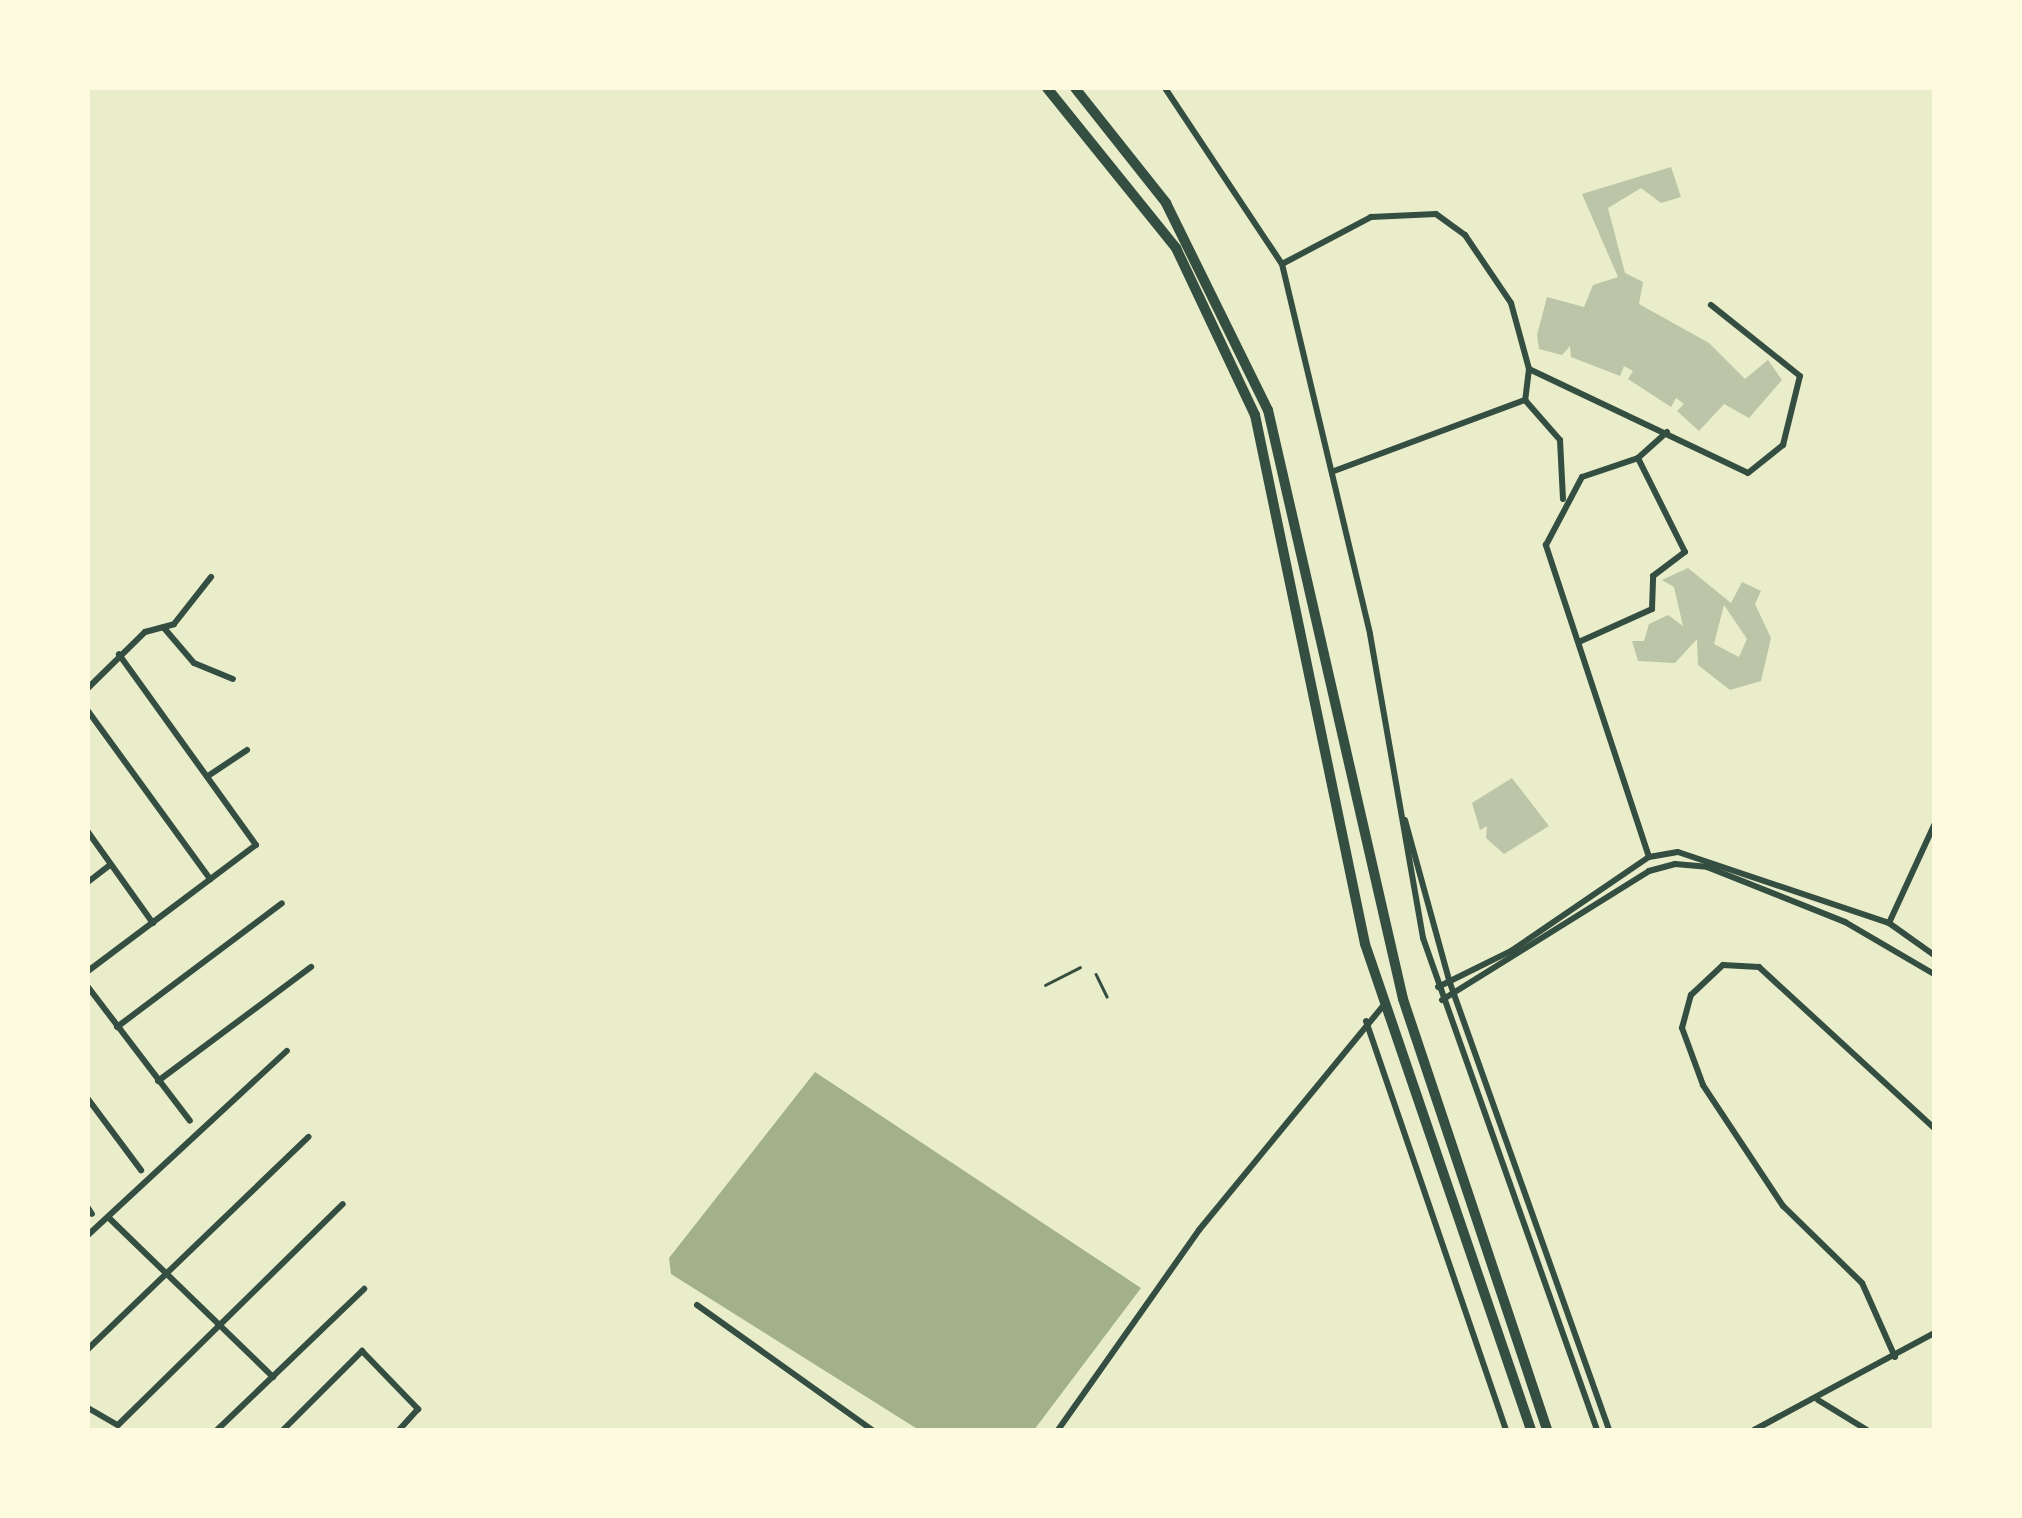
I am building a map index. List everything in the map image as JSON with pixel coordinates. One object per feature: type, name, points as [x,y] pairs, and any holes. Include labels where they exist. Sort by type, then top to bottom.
[{"type":"main road","points":[[1047,88],[1176,248],[1255,414],[1383,1006],[1531,1430]]},
{"type":"main road","points":[[1075,88],[1174,216],[1268,410],[1403,999],[1547,1430]]},
{"type":"street","points":[[1165,88],[1282,264],[1334,472],[1405,818],[1450,983],[1608,1430]]},
{"type":"street","points":[[1282,264],[1371,218],[1436,214],[1464,236],[1511,303],[1529,369],[1526,400],[1560,440],[1563,500]]},
{"type":"street","points":[[1529,369],[1667,432],[1734,474],[1768,460],[1792,427],[1798,370],[1711,305]]},
{"type":"street","points":[[1334,472],[1526,400]]},
{"type":"street","points":[[1648,857],[1581,641],[1546,545],[1563,500],[1582,478],[1638,458],[1667,432]]},
{"type":"street","points":[[1581,641],[1656,606],[1653,576],[1684,552],[1638,458]]},
{"type":"street","points":[[88,688],[119,654],[164,628],[212,577]]},
{"type":"street","points":[[164,628],[194,663],[233,679]]},
{"type":"street","points":[[88,970],[256,845],[119,654]]},
{"type":"street","points":[[88,711],[210,879]]},
{"type":"street","points":[[208,776],[247,750]]},
{"type":"street","points":[[1405,818],[1402,847],[1442,1000],[1597,1430]]},
{"type":"street","points":[[1889,922],[1934,825]]},
{"type":"street","points":[[88,832],[153,923]]},
{"type":"street","points":[[1438,987],[1648,857],[1706,856],[1889,922],[1934,955]]},
{"type":"street","points":[[1442,1000],[1649,871],[1675,864],[1708,867],[1845,922],[1934,974]]},
{"type":"street","points":[[88,882],[110,865]]},
{"type":"street","points":[[117,1026],[282,903]]},
{"type":"street","points":[[1895,1357],[1862,1283],[1783,1206],[1703,1085],[1682,1028],[1691,995],[1723,965],[1759,967],[1934,1128]]},
{"type":"street","points":[[158,1082],[311,967]]},
{"type":"street","points":[[88,987],[190,1121]]},
{"type":"street","points":[[1058,1430],[1198,1230],[1365,1020],[1383,1006]]},
{"type":"street","points":[[1365,1020],[1506,1430]]},
{"type":"street","points":[[88,1235],[287,1051]]},
{"type":"street","points":[[88,1098],[141,1170]]},
{"type":"street","points":[[88,1349],[308,1137]]},
{"type":"street","points":[[88,1408],[118,1426],[343,1204]]},
{"type":"street","points":[[108,1217],[274,1377]]},
{"type":"street","points":[[217,1430],[364,1289]]},
{"type":"street","points":[[697,1304],[872,1430]]},
{"type":"street","points":[[1754,1430],[1817,1400],[1934,1332]]},
{"type":"street","points":[[283,1430],[362,1351],[418,1409],[399,1430]]},
{"type":"street","points":[[1817,1400],[1867,1430]]},
{"type":"lane","points":[[1044,985],[1080,967]]},
{"type":"lane","points":[[1096,974],[1108,997]]},
{"type":"shaded area","points":[[815,1072],[1141,1288],[1034,1430],[919,1430],[671,1274],[669,1258]]},
{"type":"building","points":[[1671,167],[1681,197],[1661,203],[1641,188],[1608,208],[1625,273],[1643,282],[1639,304],[1709,343],[1745,379],[1768,360],[1782,380],[1749,418],[1724,404],[1699,431],[1677,411],[1684,404],[1676,398],[1671,407],[1628,379],[1633,371],[1624,366],[1620,376],[1571,357],[1570,346],[1562,355],[1539,349],[1537,335],[1547,297],[1584,307],[1593,285],[1618,277],[1582,194]]},
{"type":"building","points":[[1688,568],[1731,603],[1742,582],[1761,591],[1755,604],[1771,638],[1761,681],[1730,690],[1698,665],[1697,639],[1675,663],[1638,661],[1632,641],[1644,641],[1649,624],[1668,615],[1683,626],[1674,587],[1662,580]],"holes":[[[1724,605],[1747,639],[1739,657],[1714,644]]]},
{"type":"building","points":[[1512,778],[1549,826],[1504,854],[1486,838],[1487,826],[1480,830],[1472,803]]}]
